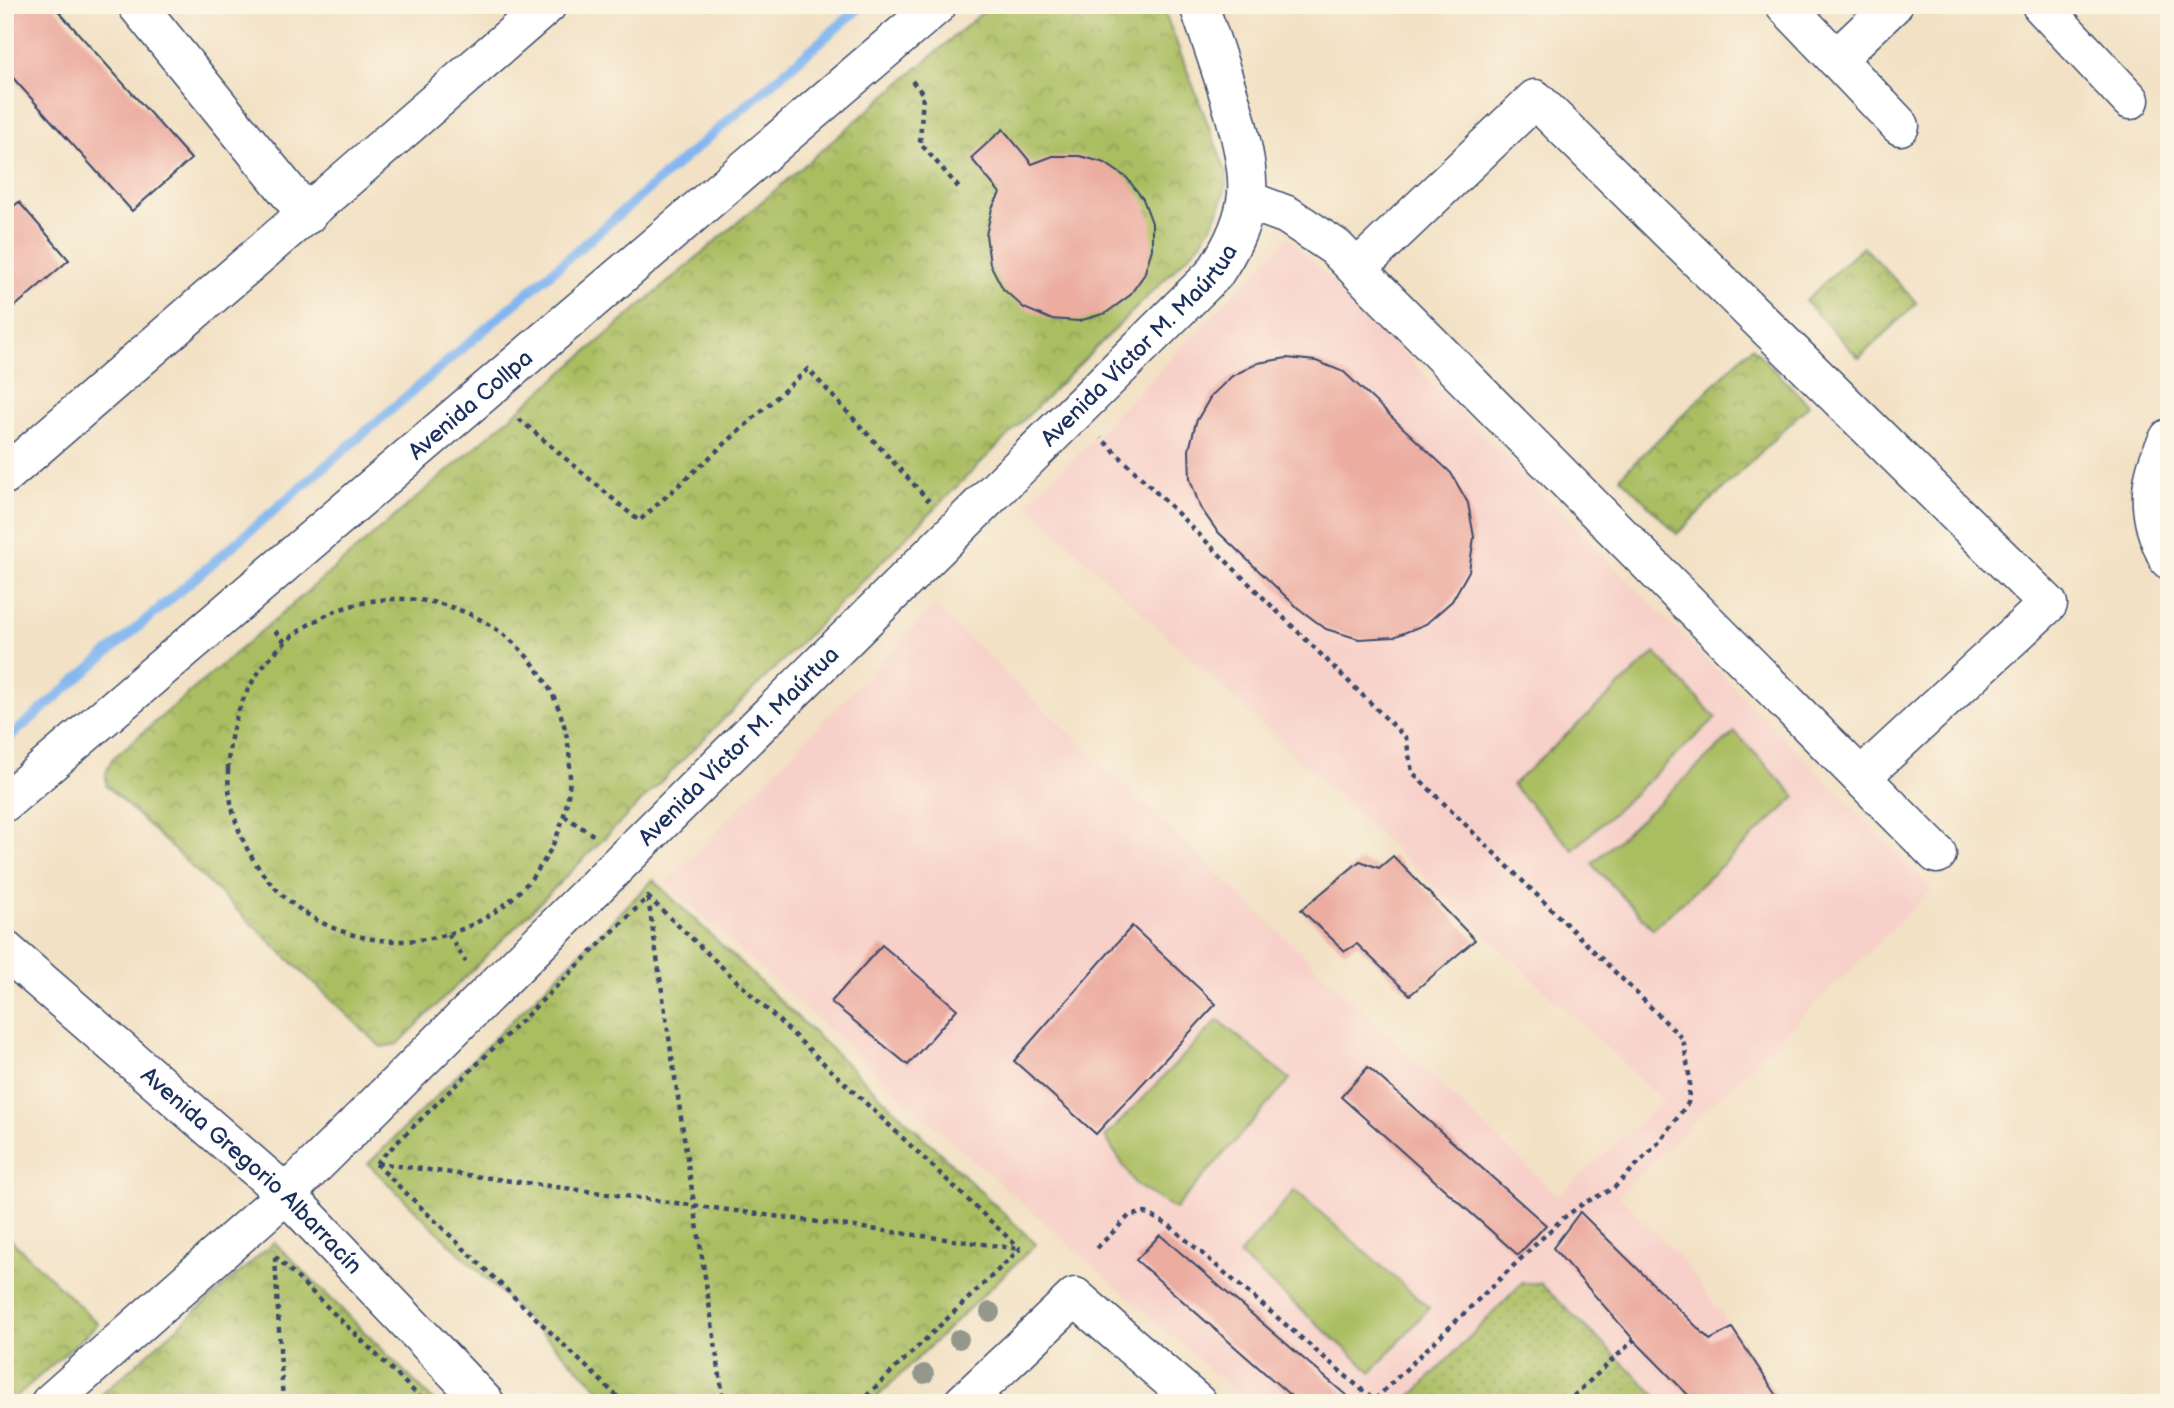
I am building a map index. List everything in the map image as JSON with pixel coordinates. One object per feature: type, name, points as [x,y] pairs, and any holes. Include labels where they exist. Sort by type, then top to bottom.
[{"type":"street","points":[[137,5],[307,215]]},
{"type":"street","points":[[5,475],[547,5]]},
{"type":"street","name":"Avenida Collpa","points":[[5,802],[937,5]]},
{"type":"street","points":[[1785,5],[1900,127]]},
{"type":"street","points":[[1836,59],[1894,5]]},
{"type":"street","points":[[2041,5],[2130,100]]},
{"type":"street","name":"Avenida Víctor M. Maúrtua","points":[[50,1403],[286,1194],[1213,274],[1234,244],[1247,200],[1247,167],[1205,8]]},
{"type":"street","points":[[1357,269],[1535,99],[2048,604],[1861,777]]},
{"type":"street","points":[[1247,200],[1287,215],[1335,247],[1937,855]]},
{"type":"street","points":[[2169,438],[2158,458],[2152,478],[2151,505],[2160,544],[2169,560]]},
{"type":"street","name":"Avenida Gregorio Albarracín","points":[[5,950],[286,1194],[485,1403]]},
{"type":"street","points":[[963,1403],[1075,1297],[1197,1403]]},
{"type":"path","points":[[912,80],[923,94],[920,143],[960,189]]},
{"type":"path","points":[[519,419],[639,520],[808,369],[929,501]]},
{"type":"path","points":[[1074,413],[1406,738],[1412,772],[1683,1039],[1690,1080],[1688,1103],[1661,1140],[1614,1188],[1584,1203],[1562,1219],[1374,1400],[1170,1226],[1146,1213],[1130,1216],[1097,1248]]},
{"type":"path","points":[[401,599],[432,602],[462,611],[491,625],[515,644],[537,667],[554,694],[564,724],[570,754],[570,786],[565,816],[554,843],[540,868],[521,890],[483,919],[448,934],[397,941],[346,933],[322,923],[280,894],[260,870],[244,844],[233,814],[229,794],[228,751],[234,721],[246,692],[263,665],[285,642],[310,624],[339,610],[369,602],[401,599]]},
{"type":"path","points":[[275,631],[285,642]]},
{"type":"path","points":[[565,816],[599,839]]},
{"type":"path","points":[[376,1163],[648,897]]},
{"type":"path","points":[[648,897],[724,1403]]},
{"type":"path","points":[[648,897],[1020,1249]]},
{"type":"path","points":[[448,934],[471,970]]},
{"type":"path","points":[[376,1163],[1020,1249]]},
{"type":"path","points":[[376,1163],[624,1403]]},
{"type":"path","points":[[859,1403],[1020,1249]]},
{"type":"path","points":[[283,1403],[275,1256],[426,1403]]},
{"type":"path","points":[[1566,1403],[1634,1340]]},
{"type":"shaded area","points":[[1288,237],[1933,889],[1619,1195],[1683,1261],[1782,1403],[1248,1403],[929,1121],[666,883],[935,606],[1558,1196],[1663,1101],[1026,504],[1098,434]]},
{"type":"green space","points":[[991,5],[1162,5],[1227,174],[1224,194],[1210,228],[1198,246],[398,1044],[381,1047],[106,785],[106,773],[112,759]]},
{"type":"green space","points":[[1863,246],[1917,303],[1859,358],[1805,301]]},
{"type":"green space","points":[[1752,347],[1809,405],[1677,534],[1620,477]]},
{"type":"green space","points":[[1655,653],[1716,718],[1573,850],[1512,785]]},
{"type":"green space","points":[[1735,732],[1796,797],[1653,929],[1592,864]]},
{"type":"green space","points":[[653,880],[1036,1244],[871,1403],[614,1403],[368,1164]]},
{"type":"green space","points":[[1218,1020],[1290,1079],[1175,1209],[1136,1185],[1105,1137]]},
{"type":"green space","points":[[1295,1190],[1429,1308],[1372,1372],[1239,1255]]},
{"type":"green space","points":[[5,1234],[98,1324],[9,1403],[5,1403]]},
{"type":"green space","points":[[274,1242],[436,1403],[92,1403]]},
{"type":"green space","points":[[1522,1283],[1540,1283],[1664,1403],[1405,1403]]},
{"type":"building","points":[[5,5],[53,5],[191,159],[132,211],[5,69]]},
{"type":"building","points":[[1003,129],[1032,164],[1053,156],[1080,156],[1105,163],[1127,178],[1143,199],[1152,223],[1152,249],[1144,275],[1129,296],[1106,313],[1079,321],[1050,319],[1024,308],[1003,289],[990,264],[986,235],[992,208],[1000,193],[971,158]]},
{"type":"building","points":[[19,202],[69,260],[5,315],[5,213]]},
{"type":"building","points":[[1287,358],[1316,361],[1344,372],[1451,473],[1468,503],[1474,537],[1469,571],[1452,601],[1426,624],[1394,637],[1359,639],[1326,629],[1298,608],[1217,531],[1200,507],[1190,479],[1189,450],[1196,422],[1211,396],[1232,376],[1258,363]]},
{"type":"building","points":[[1393,856],[1475,940],[1410,995],[1357,944],[1345,951],[1301,910],[1360,861],[1379,868]]},
{"type":"building","points":[[1132,926],[1216,1004],[1096,1134],[1014,1061]]},
{"type":"building","points":[[882,945],[957,1009],[908,1065],[831,1002]]},
{"type":"building","points":[[1368,1067],[1546,1225],[1518,1255],[1341,1097]]},
{"type":"building","points":[[1580,1212],[1710,1340],[1732,1328],[1782,1403],[1696,1403],[1634,1340],[1553,1248]]},
{"type":"building","points":[[1160,1235],[1355,1403],[1299,1403],[1136,1260]]},
{"type":"waterway","points":[[5,741],[863,5]]}]
